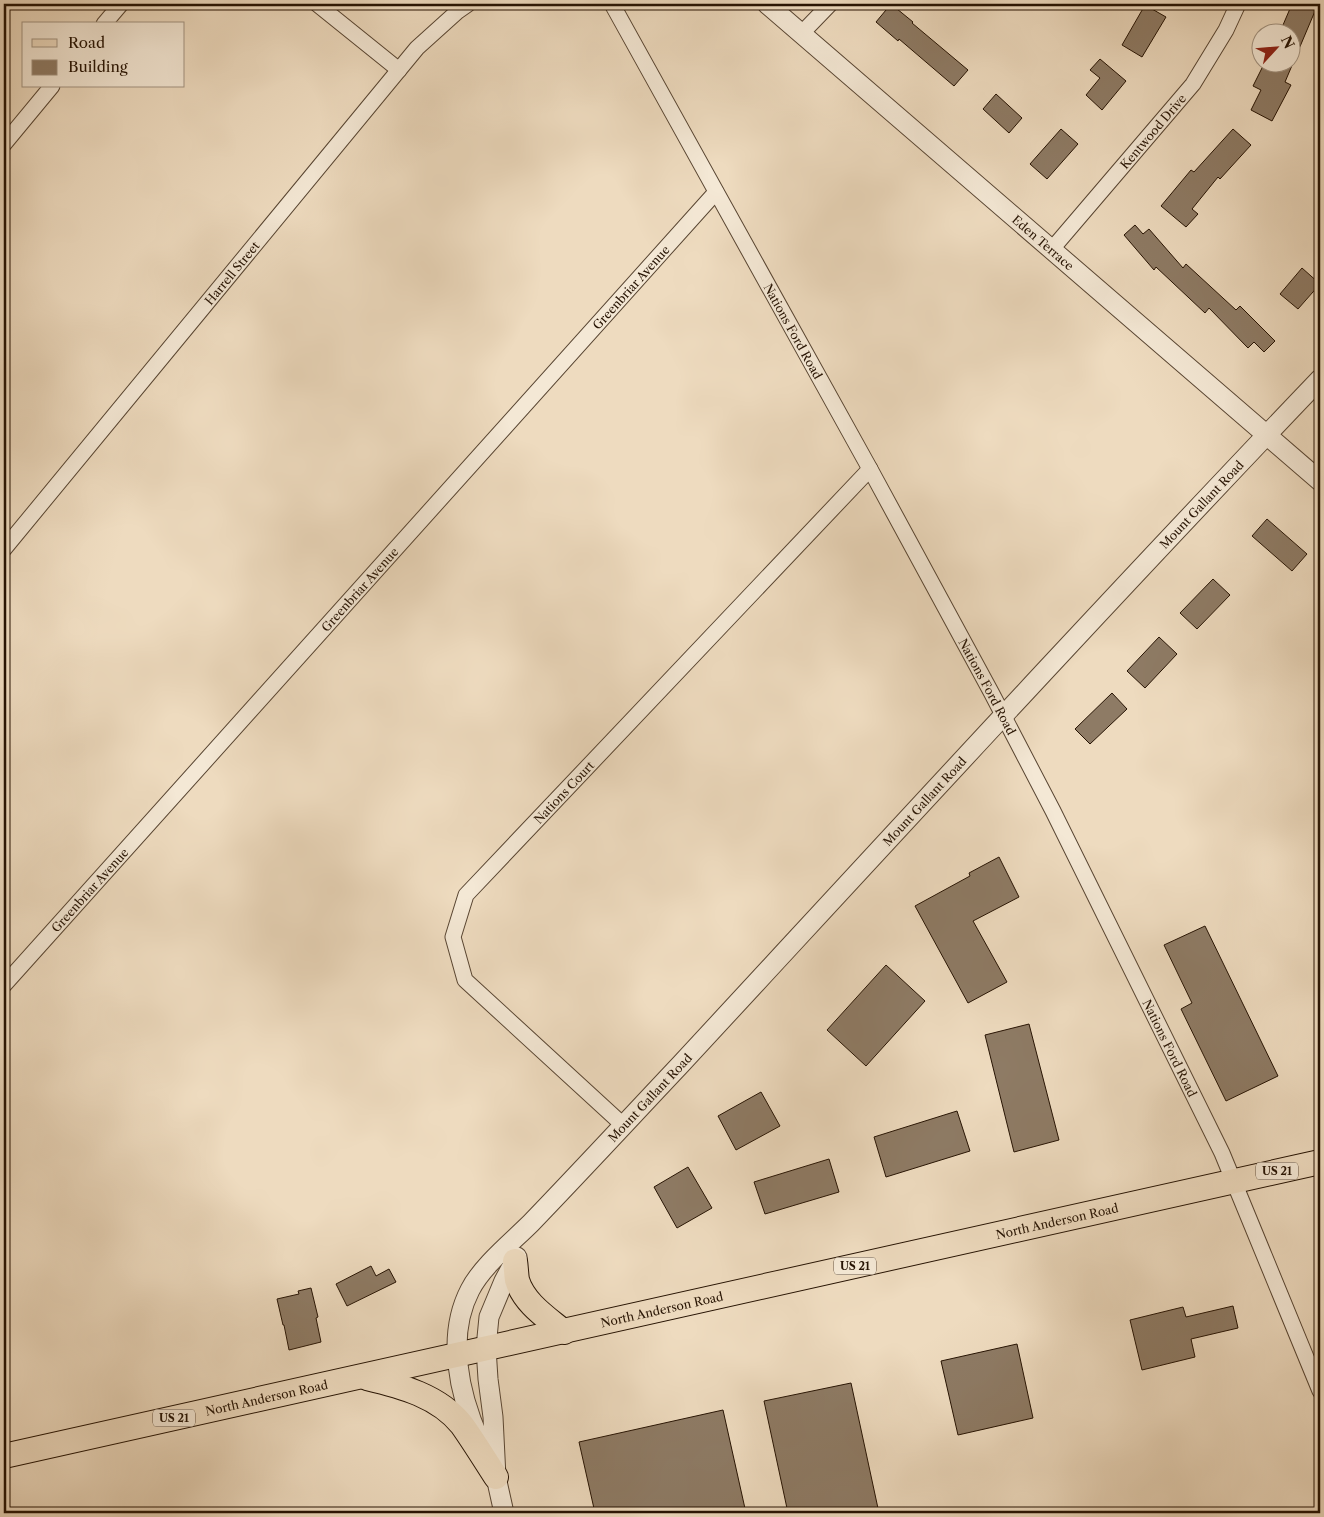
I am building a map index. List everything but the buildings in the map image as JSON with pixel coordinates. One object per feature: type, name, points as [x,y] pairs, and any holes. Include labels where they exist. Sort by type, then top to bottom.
[{"type":"main road","name":"North Anderson Road","points":[[4,1456],[1320,1162]]},
{"type":"main road","points":[[515,1261],[517,1280],[523,1294],[534,1307],[564,1332]]},
{"type":"main road","points":[[363,1377],[400,1386],[422,1395],[445,1409],[461,1424],[496,1477]]},
{"type":"street","points":[[106,22],[121,4]]},
{"type":"street","points":[[317,4],[399,70]]},
{"type":"street","name":"Harrell Street","points":[[4,550],[417,48],[468,4]]},
{"type":"street","name":"Nations Ford Road","points":[[612,4],[870,469],[1004,716],[1107,920],[1234,1180],[1320,1391]]},
{"type":"street","name":"Eden Terrace","points":[[767,4],[1320,481]]},
{"type":"street","points":[[802,33],[830,4]]},
{"type":"street","name":"Kentwood Drive","points":[[1052,249],[1193,84],[1226,30],[1238,4]]},
{"type":"street","points":[[4,144],[50,88]]},
{"type":"street","name":"Greenbriar Avenue","points":[[4,986],[716,192]]},
{"type":"street","name":"Mount Gallant Road","points":[[496,1477],[470,1418],[457,1355],[458,1325],[468,1292],[477,1277],[530,1224],[623,1125],[1320,379]]},
{"type":"street","name":"Nations Court","points":[[623,1125],[466,980],[453,937],[466,895],[870,469]]},
{"type":"street","name":"Mount Gallant Road","points":[[504,1513],[496,1477],[493,1417],[486,1348],[489,1317],[504,1281],[520,1252],[530,1224]]}]
